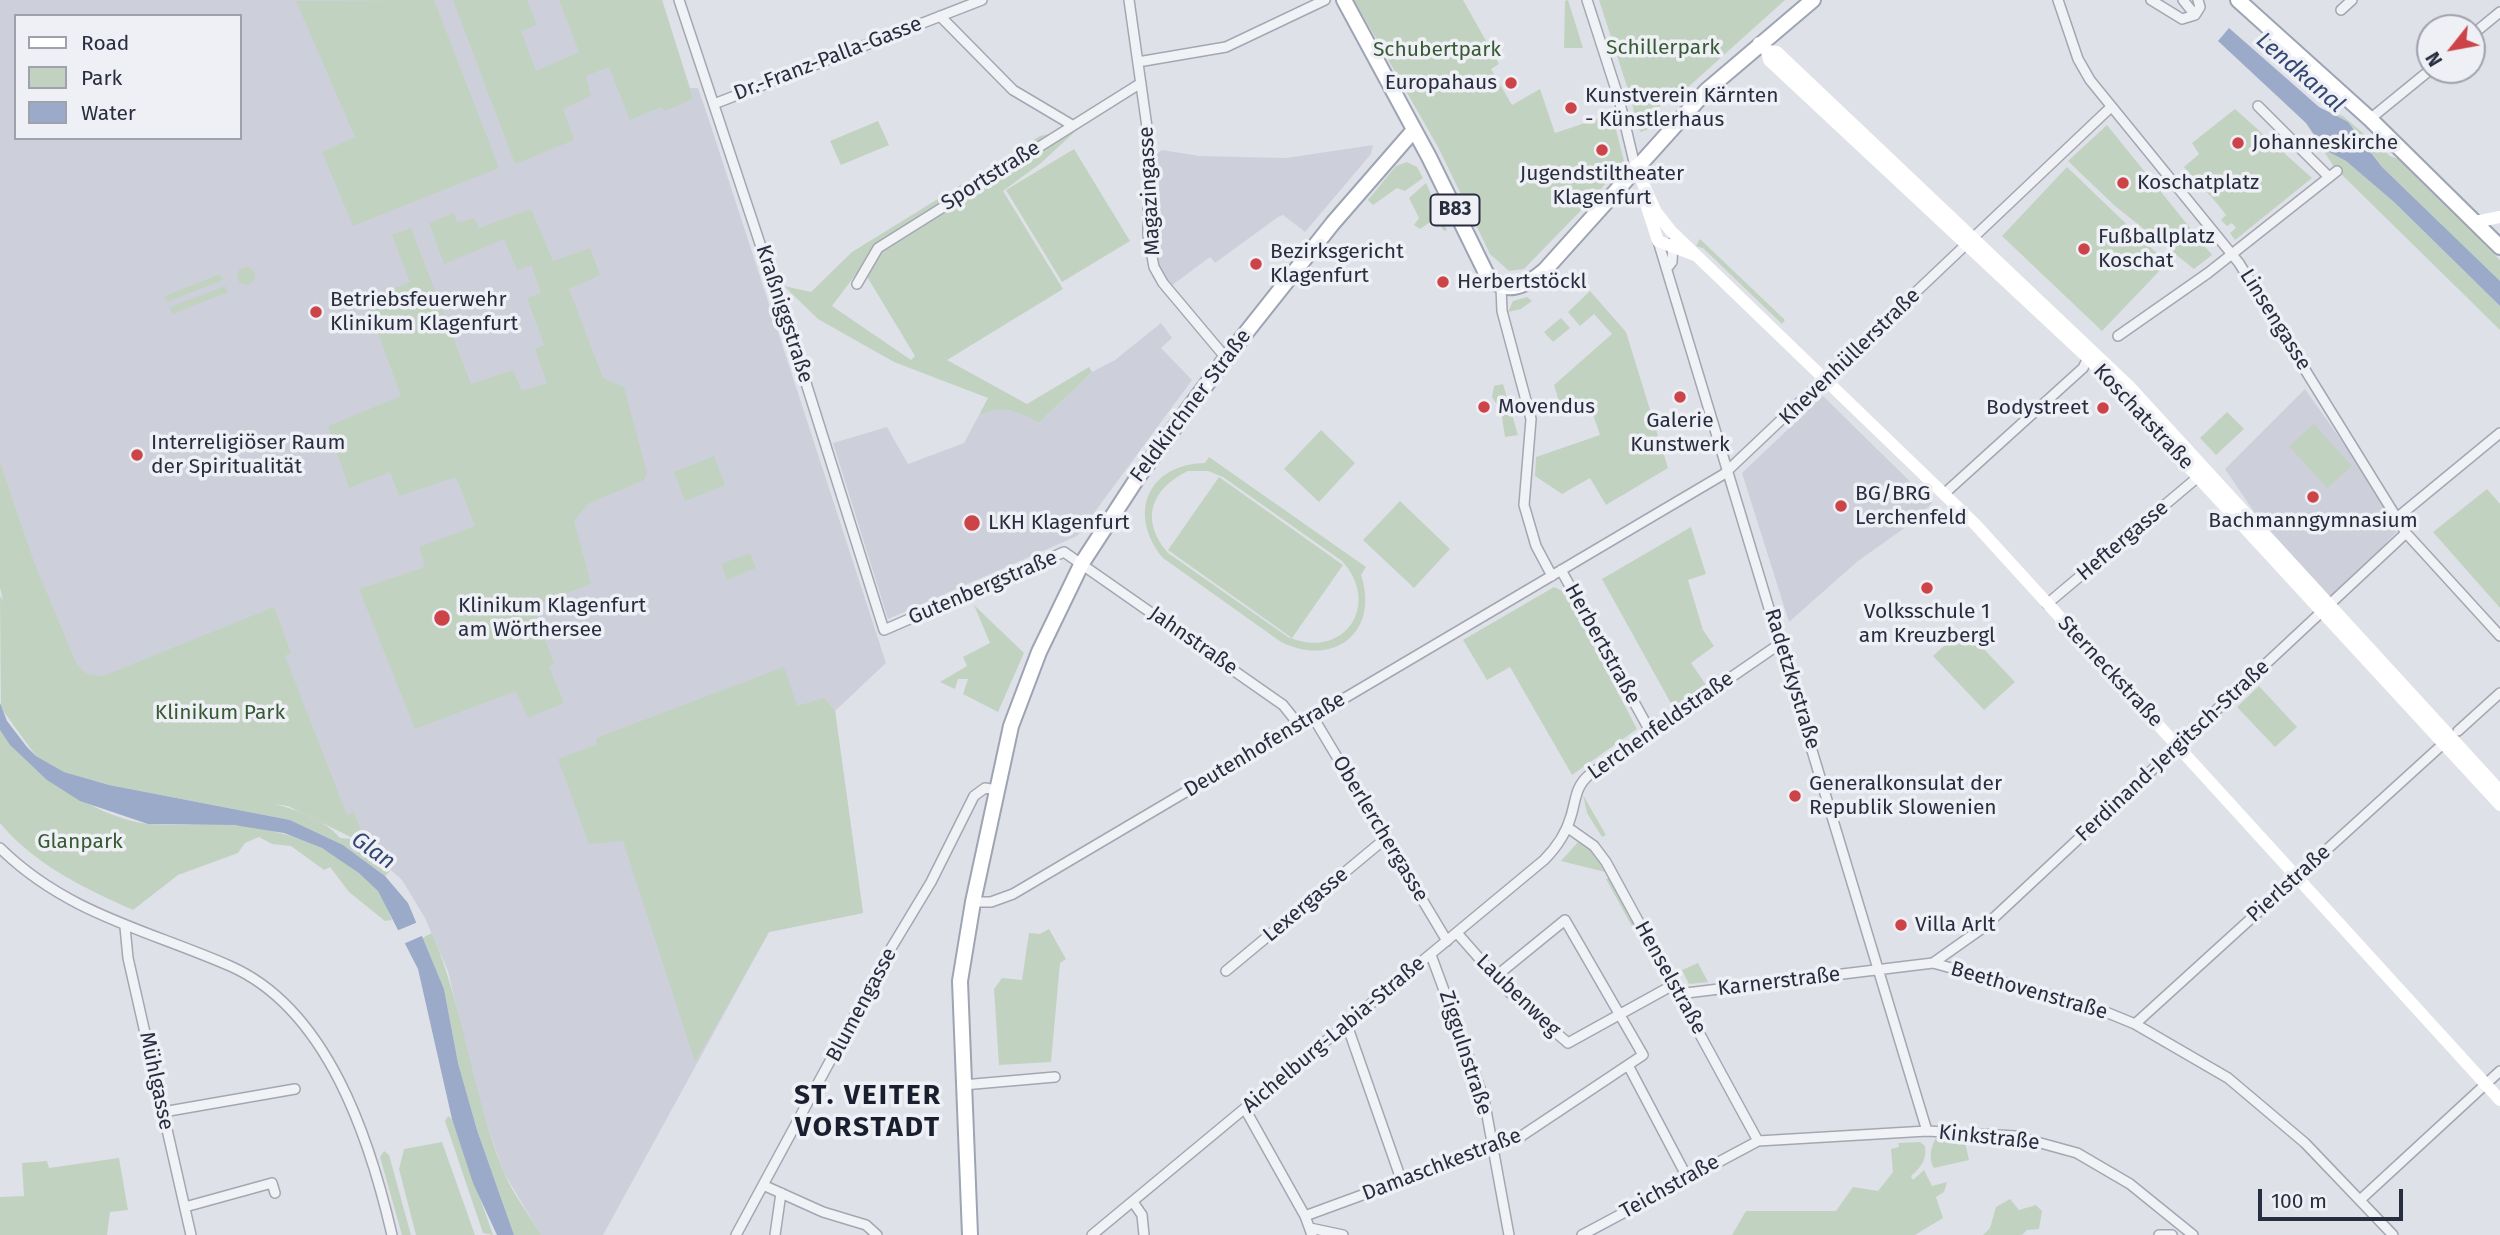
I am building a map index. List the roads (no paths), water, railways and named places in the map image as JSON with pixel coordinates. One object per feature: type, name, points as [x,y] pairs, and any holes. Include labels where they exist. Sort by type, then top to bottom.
[{"type":"main road","points":[[1344,0],[1414,130]]},
{"type":"main road","points":[[1501,287],[1523,286],[1539,275],[1635,166],[1725,72],[1763,47],[1813,0]]},
{"type":"main road","points":[[2238,0],[2370,119],[2500,247]]},
{"type":"main road","name":"Koschatstraße","points":[[1763,47],[1777,52],[2148,415],[2326,608],[2443,744],[2500,805]]},
{"type":"main road","name":"B83","points":[[1414,130],[1478,259],[1491,280],[1501,287]]},
{"type":"main road","name":"Feldkirchner Straße","points":[[970,1235],[960,981],[973,902],[997,790],[1023,690],[1082,563],[1122,500],[1226,358],[1327,231],[1414,130]]},
{"type":"main road","name":"Sterneckstraße","points":[[1635,166],[1656,212],[1671,231],[1704,259],[1945,493],[2500,1100]]},
{"type":"main road","name":"Radetzkystraße","points":[[1635,166],[1658,241]]},
{"type":"main road","points":[[2474,222],[2500,217]]},
{"type":"main road","name":"Sterneckstraße","points":[[1658,241],[1704,259]]},
{"type":"main road","name":"Koschatstraße","points":[[1971,242],[2086,363],[2148,415],[2198,477],[2500,791]]},
{"type":"street","name":"Kraßniggstraße","points":[[679,0],[884,630]]},
{"type":"street","name":"Dr.-Franz-Palla-Gasse","points":[[713,104],[982,0]]},
{"type":"street","name":"Magazingasse","points":[[1129,0],[1148,134],[1148,235],[1154,267],[1163,283],[1226,358]]},
{"type":"street","points":[[1138,62],[1226,47],[1325,0]]},
{"type":"street","name":"Radetzkystraße","points":[[1587,0],[1619,99],[1635,166]]},
{"type":"street","name":"Linsengasse","points":[[2058,0],[2078,59],[2090,80],[2231,254],[2406,533],[2500,636]]},
{"type":"street","points":[[2151,0],[2182,19],[2195,15],[2200,7],[2198,0]]},
{"type":"street","points":[[2183,0],[2195,15]]},
{"type":"street","points":[[2341,10],[2352,0]]},
{"type":"street","points":[[2486,24],[2500,12]]},
{"type":"street","points":[[940,16],[1013,90],[1072,125]]},
{"type":"street","points":[[2370,119],[2416,81]]},
{"type":"street","name":"Sportstraße","points":[[857,285],[878,248],[1141,83]]},
{"type":"street","points":[[2118,336],[2231,254],[2333,174],[2258,106]]},
{"type":"street","name":"Khevenhüllerstraße","points":[[1557,573],[1729,470],[2111,107]]},
{"type":"street","points":[[1668,267],[1673,248],[1671,231]]},
{"type":"street","name":"Radetzkystraße","points":[[1658,241],[1927,1131]]},
{"type":"street","name":"Herbertstraße","points":[[1501,287],[1502,311],[1531,419],[1524,505],[1536,546],[1557,573],[1650,731]]},
{"type":"street","points":[[1945,493],[2086,363]]},
{"type":"street","points":[[2398,517],[2500,433]]},
{"type":"street","name":"Heftergasse","points":[[2047,604],[2198,477]]},
{"type":"street","name":"Ferdinand-Jergitsch-Straße","points":[[1933,963],[1960,947],[1984,927],[2406,533]]},
{"type":"street","name":"Gutenbergstraße","points":[[884,630],[1057,553],[1069,554],[1082,563]]},
{"type":"street","name":"Jahnstraße","points":[[1082,563],[1283,705],[1299,725]]},
{"type":"street","name":"Deutenhofenstraße","points":[[973,902],[991,902],[1013,894],[1557,573]]},
{"type":"street","name":"Lerchenfeldstraße","points":[[1567,828],[1578,787],[1584,779],[1781,643]]},
{"type":"street","points":[[2458,731],[2500,693]]},
{"type":"street","name":"Oberlerchergasse","points":[[1313,716],[1447,942]]},
{"type":"street","name":"Pierlstraße","points":[[2135,1024],[2443,744]]},
{"type":"street","name":"Blumengasse","points":[[736,1235],[890,950],[932,882],[974,796],[985,788],[997,790]]},
{"type":"street","name":"Aichelburg-Labia-Straße","points":[[1092,1235],[1544,860],[1561,841],[1567,828]]},
{"type":"street","name":"Henselstraße","points":[[1567,828],[1594,846],[1606,862],[1758,1141]]},
{"type":"street","name":"Lexergasse","points":[[1226,971],[1386,838]]},
{"type":"street","points":[[0,848],[76,904],[125,927],[232,967],[278,998],[296,1016],[320,1048],[366,1138],[392,1235]]},
{"type":"street","points":[[1495,977],[1565,920],[1622,1014]]},
{"type":"street","name":"Mühlgasse","points":[[125,927],[128,958],[191,1235]]},
{"type":"street","name":"Laubenweg","points":[[1457,933],[1495,977],[1568,1043],[1622,1014],[1676,990]]},
{"type":"street","name":"Ziggulnstraße","points":[[1431,955],[1484,1098],[1509,1235]]},
{"type":"street","name":"Beethovenstraße","points":[[1880,970],[1933,963],[2067,999],[2135,1024],[2228,1078],[2268,1109],[2393,1235]]},
{"type":"street","name":"Karnerstraße","points":[[1676,990],[1880,970]]},
{"type":"street","name":"Damaschkestraße","points":[[1305,1216],[1493,1148],[1550,1119],[1643,1055],[1622,1014]]},
{"type":"street","points":[[1347,1026],[1402,1182]]},
{"type":"street","points":[[1629,1067],[1686,1177]]},
{"type":"street","points":[[2360,1199],[2500,1071]]},
{"type":"street","points":[[963,1085],[1055,1077]]},
{"type":"street","points":[[163,1112],[295,1089]]},
{"type":"street","points":[[1245,1109],[1311,1231],[1343,1235]]},
{"type":"street","name":"Kinkstraße","points":[[1758,1141],[1927,1131],[2015,1136],[2077,1153],[2130,1184],[2193,1235]]},
{"type":"street","name":"Teichstraße","points":[[1582,1235],[1686,1177],[1758,1141]]},
{"type":"street","points":[[184,1207],[272,1183],[275,1193]]},
{"type":"street","points":[[764,1185],[823,1212],[871,1227],[877,1235]]},
{"type":"street","points":[[775,1235],[781,1192]]},
{"type":"street","points":[[1133,1202],[1142,1215],[1144,1235]]},
{"type":"street","points":[[2159,1235],[2172,1235]]},
{"type":"water","points":[[2229,28],[2319,107],[2348,122],[2382,167],[2500,281],[2500,306],[2394,202],[2346,161],[2325,150],[2306,123],[2218,41]]},
{"type":"water","points":[[0,703],[7,721],[27,747],[36,756],[64,772],[109,785],[290,820],[343,845],[385,876],[408,903],[444,989],[458,1063],[477,1130],[514,1235],[497,1235],[473,1183],[452,1119],[418,969],[378,891],[359,873],[322,848],[284,833],[234,825],[148,824],[80,801],[47,780],[10,745],[0,730]]},
{"type":"place","name":"Europahaus","points":[[1511,83]]},
{"type":"place","name":"Kunstverein Kärnten - Künstlerhaus","points":[[1571,108]]},
{"type":"place","name":"Johanneskirche","points":[[2238,143]]},
{"type":"place","name":"Jugendstiltheater Klagenfurt","points":[[1602,150]]},
{"type":"place","name":"Koschatplatz","points":[[2123,183]]},
{"type":"place","name":"Fußballplatz Koschat","points":[[2084,249]]},
{"type":"place","name":"Bezirksgericht Klagenfurt","points":[[1256,264]]},
{"type":"place","name":"Herbertstöckl","points":[[1443,282]]},
{"type":"place","name":"Betriebsfeuerwehr Klinikum Klagenfurt","points":[[316,312]]},
{"type":"place","name":"Galerie Kunstwerk","points":[[1680,397]]},
{"type":"place","name":"Movendus","points":[[1484,407]]},
{"type":"place","name":"Bodystreet","points":[[2103,408]]},
{"type":"place","name":"Interreligiöser Raum der Spiritualität","points":[[137,455]]},
{"type":"place","name":"Bachmanngymnasium","points":[[2313,497]]},
{"type":"place","name":"BG/BRG Lerchenfeld","points":[[1841,506]]},
{"type":"place","name":"LKH Klagenfurt","points":[[972,523]]},
{"type":"place","name":"Volksschule 1 am Kreuzbergl","points":[[1927,588]]},
{"type":"place","name":"Klinikum Klagenfurt am Wörthersee","points":[[442,618]]},
{"type":"place","name":"Generalkonsulat der Republik Slowenien","points":[[1795,796]]},
{"type":"place","name":"Villa Arlt","points":[[1901,925]]},
{"type":"district","name":"ST. VEITER VORSTADT","points":[[868,1112]]},
{"type":"park label","name":"Schillerpark","points":[[1663,48]]},
{"type":"park label","name":"Schubertpark","points":[[1437,50]]},
{"type":"park label","name":"Klinikum Park","points":[[220,713]]},
{"type":"park label","name":"Glanpark","points":[[80,842]]},
{"type":"water label","name":"Lendkanal","points":[[2300,73]]},
{"type":"water label","name":"Glan","points":[[373,851]]}]
